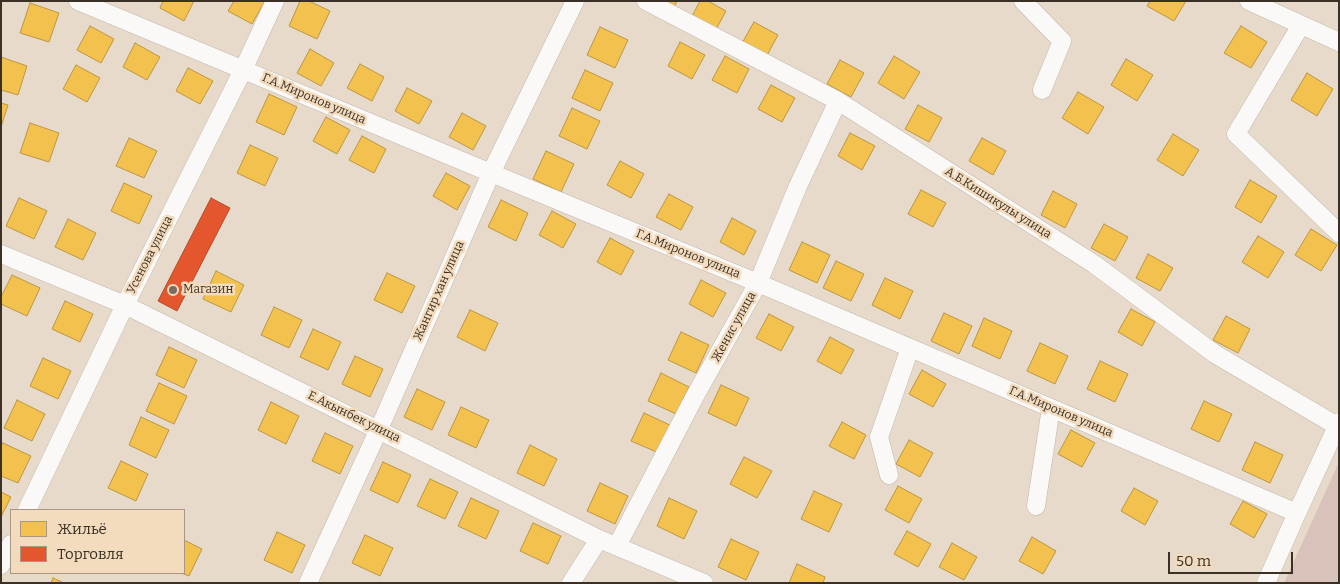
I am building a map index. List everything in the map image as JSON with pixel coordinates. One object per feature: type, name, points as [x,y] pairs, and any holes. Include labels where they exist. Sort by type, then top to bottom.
[{"type":"street","name":"Г.А.Миронов улица","points":[[78,1],[491,174],[758,283],[1297,512]]},
{"type":"street","name":"Усенова улица","points":[[27,509],[125,305],[243,70],[275,1]]},
{"type":"street","name":"Жангир хан улица","points":[[308,583],[379,429],[491,174],[575,1]]},
{"type":"street","name":"А.Б.Кишикулы улица","points":[[646,1],[838,101],[1094,264],[1215,354],[1338,424]]},
{"type":"street","points":[[1022,1],[1062,41],[1042,90]]},
{"type":"street","points":[[1249,1],[1339,42]]},
{"type":"street","points":[[1301,25],[1236,134],[1339,232]]},
{"type":"street","name":"Женис улица","points":[[617,546],[695,396],[758,283],[798,186],[838,101]]},
{"type":"street","name":"Е.Акынбек улица","points":[[1,254],[125,305],[599,539],[704,583]]},
{"type":"street","points":[[889,475],[879,437],[910,348]]},
{"type":"street","points":[[1036,506],[1051,408]]},
{"type":"street","points":[[1266,583],[1338,424]]},
{"type":"street","points":[[571,583],[599,539]]},
{"type":"street","points":[[1,565],[10,546]]},
{"type":"shaded area","points":[[1339,462],[1339,583],[1284,583]]},
{"type":"building: Жильё","points":[[163,1],[194,1],[184,21],[160,8]]},
{"type":"building: Жильё","points":[[234,1],[265,1],[252,24],[228,11]]},
{"type":"building: Жильё","points":[[300,1],[309,1],[330,11],[317,39],[289,26]]},
{"type":"building: Жильё","points":[[659,1],[677,1],[673,9]]},
{"type":"building: Жильё","points":[[700,1],[708,1],[726,11],[713,35],[689,22]]},
{"type":"building: Жильё","points":[[1150,1],[1186,1],[1174,21],[1147,6]]},
{"type":"building: Жильё","points":[[30,3],[59,13],[49,42],[20,33]]},
{"type":"building: Жильё","points":[[754,22],[778,35],[765,59],[741,45]]},
{"type":"building: Жильё","points":[[90,26],[114,39],[101,63],[77,50]]},
{"type":"building: Жильё","points":[[1241,26],[1267,42],[1251,68],[1224,53]]},
{"type":"building: Жильё","points":[[600,27],[628,40],[615,68],[587,55]]},
{"type":"building: Жильё","points":[[680,42],[705,55],[692,79],[668,66]]},
{"type":"building: Жильё","points":[[135,43],[160,57],[147,80],[123,67]]},
{"type":"building: Жильё","points":[[310,49],[334,63],[321,86],[297,73]]},
{"type":"building: Жильё","points":[[725,56],[749,69],[737,93],[712,80]]},
{"type":"building: Жильё","points":[[894,56],[920,72],[904,99],[878,83]]},
{"type":"building: Жильё","points":[[1,57],[27,66],[18,95],[1,90]]},
{"type":"building: Жильё","points":[[1126,59],[1153,75],[1137,101],[1111,85]]},
{"type":"building: Жильё","points":[[840,60],[864,73],[851,97],[827,84]]},
{"type":"building: Жильё","points":[[360,64],[384,77],[372,101],[347,88]]},
{"type":"building: Жильё","points":[[76,65],[100,78],[87,102],[63,89]]},
{"type":"building: Жильё","points":[[188,68],[213,81],[200,104],[176,91]]},
{"type":"building: Жильё","points":[[585,70],[613,83],[600,111],[572,98]]},
{"type":"building: Жильё","points":[[1307,73],[1333,89],[1317,116],[1291,100]]},
{"type":"building: Жильё","points":[[771,85],[795,98],[782,122],[758,109]]},
{"type":"building: Жильё","points":[[407,88],[432,101],[419,124],[395,111]]},
{"type":"building: Жильё","points":[[1078,92],[1104,107],[1088,134],[1062,118]]},
{"type":"building: Жильё","points":[[269,94],[297,107],[284,135],[256,122]]},
{"type":"building: Жильё","points":[[1,103],[8,105],[1,127]]},
{"type":"building: Жильё","points":[[918,105],[942,118],[929,142],[905,129]]},
{"type":"building: Жильё","points":[[572,108],[600,121],[587,149],[559,136]]},
{"type":"building: Жильё","points":[[462,113],[486,126],[473,150],[449,137]]},
{"type":"building: Жильё","points":[[326,117],[350,130],[337,154],[313,141]]},
{"type":"building: Жильё","points":[[30,123],[59,133],[49,162],[20,153]]},
{"type":"building: Жильё","points":[[850,133],[875,146],[862,170],[838,156]]},
{"type":"building: Жильё","points":[[1173,134],[1199,150],[1183,176],[1157,160]]},
{"type":"building: Жильё","points":[[362,136],[386,149],[374,173],[349,160]]},
{"type":"building: Жильё","points":[[129,138],[157,151],[144,178],[116,166]]},
{"type":"building: Жильё","points":[[982,138],[1006,151],[993,175],[969,161]]},
{"type":"building: Жильё","points":[[250,145],[278,158],[265,186],[237,173]]},
{"type":"building: Жильё","points":[[546,151],[574,164],[561,192],[533,179]]},
{"type":"building: Жильё","points":[[620,161],[644,174],[631,198],[607,185]]},
{"type":"building: Жильё","points":[[446,173],[470,186],[457,210],[433,196]]},
{"type":"building: Жильё","points":[[1250,180],[1277,196],[1261,223],[1235,207]]},
{"type":"building: Жильё","points":[[124,183],[152,196],[139,224],[111,211]]},
{"type":"building: Жильё","points":[[921,190],[946,203],[933,227],[908,214]]},
{"type":"building: Жильё","points":[[1053,191],[1077,204],[1065,228],[1041,215]]},
{"type":"building: Жильё","points":[[669,194],[693,207],[681,230],[656,217]]},
{"type":"building: Жильё","points":[[19,198],[47,211],[34,239],[6,226]]},
{"type":"building: Жильё","points":[[501,200],[528,213],[516,241],[488,227]]},
{"type":"building: Жильё","points":[[552,211],[576,224],[563,248],[539,235]]},
{"type":"building: Жильё","points":[[732,218],[756,231],[744,255],[720,242]]},
{"type":"building: Жильё","points":[[68,219],[96,233],[83,260],[55,247]]},
{"type":"building: Жильё","points":[[1104,224],[1128,237],[1115,261],[1091,248]]},
{"type":"building: Жильё","points":[[1311,229],[1337,245],[1321,271],[1295,255]]},
{"type":"building: Жильё","points":[[1258,236],[1284,252],[1268,278],[1242,262]]},
{"type":"building: Жильё","points":[[610,238],[634,251],[621,275],[597,262]]},
{"type":"building: Жильё","points":[[802,242],[830,255],[817,283],[789,270]]},
{"type":"building: Жильё","points":[[1148,254],[1173,268],[1160,291],[1136,278]]},
{"type":"building: Жильё","points":[[836,261],[864,274],[851,301],[823,288]]},
{"type":"building: Жильё","points":[[216,271],[244,285],[231,312],[203,299]]},
{"type":"building: Жильё","points":[[387,273],[415,286],[402,313],[374,300]]},
{"type":"building: Жильё","points":[[12,275],[40,288],[27,316],[1,304],[1,297]]},
{"type":"building: Жильё","points":[[885,278],[913,291],[900,319],[872,305]]},
{"type":"building: Жильё","points":[[701,280],[726,293],[713,317],[689,304]]},
{"type":"building: Жильё","points":[[65,301],[93,314],[80,342],[52,329]]},
{"type":"building: Жильё","points":[[274,307],[302,320],[289,348],[261,335]]},
{"type":"building: Жильё","points":[[1131,309],[1155,322],[1142,346],[1118,332]]},
{"type":"building: Жильё","points":[[470,310],[498,323],[485,351],[457,337]]},
{"type":"building: Жильё","points":[[944,313],[972,326],[959,354],[931,341]]},
{"type":"building: Жильё","points":[[769,314],[794,327],[781,351],[756,338]]},
{"type":"building: Жильё","points":[[1226,316],[1250,329],[1238,353],[1213,340]]},
{"type":"building: Жильё","points":[[984,318],[1012,331],[1000,359],[972,346]]},
{"type":"building: Жильё","points":[[313,329],[341,342],[328,370],[300,357]]},
{"type":"building: Жильё","points":[[681,332],[709,345],[696,373],[668,360]]},
{"type":"building: Жильё","points":[[830,337],[854,350],[841,374],[817,361]]},
{"type":"building: Жильё","points":[[1040,343],[1068,356],[1055,384],[1027,371]]},
{"type":"building: Жильё","points":[[169,347],[197,360],[184,388],[156,375]]},
{"type":"building: Жильё","points":[[355,356],[383,369],[370,397],[342,384]]},
{"type":"building: Жильё","points":[[43,358],[71,371],[58,399],[30,386]]},
{"type":"building: Жильё","points":[[1100,361],[1128,374],[1115,402],[1087,389]]},
{"type":"building: Жильё","points":[[922,370],[946,384],[933,407],[909,394]]},
{"type":"building: Жильё","points":[[661,373],[689,387],[676,414],[648,401]]},
{"type":"building: Жильё","points":[[159,383],[187,396],[174,424],[146,411]]},
{"type":"building: Жильё","points":[[721,385],[749,398],[736,426],[708,413]]},
{"type":"building: Жильё","points":[[417,389],[445,402],[432,430],[404,417]]},
{"type":"building: Жильё","points":[[17,400],[45,414],[32,441],[4,428]]},
{"type":"building: Жильё","points":[[1204,401],[1232,414],[1219,442],[1191,429]]},
{"type":"building: Жильё","points":[[271,402],[299,416],[286,444],[258,430]]},
{"type":"building: Жильё","points":[[461,407],[489,420],[476,448],[448,435]]},
{"type":"building: Жильё","points":[[644,413],[672,426],[659,453],[631,441]]},
{"type":"building: Жильё","points":[[141,417],[169,430],[156,458],[129,445]]},
{"type":"building: Жильё","points":[[842,422],[866,435],[854,459],[829,446]]},
{"type":"building: Жильё","points":[[1071,430],[1095,443],[1082,467],[1058,454]]},
{"type":"building: Жильё","points":[[325,433],[353,446],[340,474],[312,461]]},
{"type":"building: Жильё","points":[[909,440],[933,453],[920,477],[896,464]]},
{"type":"building: Жильё","points":[[1255,442],[1283,455],[1270,483],[1242,470]]},
{"type":"building: Жильё","points":[[3,443],[31,456],[18,483],[1,476],[1,446]]},
{"type":"building: Жильё","points":[[530,445],[557,459],[544,486],[517,473]]},
{"type":"building: Жильё","points":[[744,457],[772,471],[757,498],[730,484]]},
{"type":"building: Жильё","points":[[121,461],[148,474],[136,501],[108,488]]},
{"type":"building: Жильё","points":[[383,462],[411,475],[398,503],[370,490]]},
{"type":"building: Жильё","points":[[430,479],[458,492],[445,519],[417,506]]},
{"type":"building: Жильё","points":[[600,483],[628,496],[615,524],[587,511]]},
{"type":"building: Жильё","points":[[898,486],[922,499],[909,523],[885,510]]},
{"type":"building: Жильё","points":[[1134,488],[1158,501],[1145,525],[1121,511]]},
{"type":"building: Жильё","points":[[814,491],[842,504],[829,532],[801,519]]},
{"type":"building: Жильё","points":[[1,492],[11,497],[1,517]]},
{"type":"building: Жильё","points":[[471,498],[499,511],[486,539],[458,526]]},
{"type":"building: Жильё","points":[[669,498],[697,511],[684,539],[657,526]]},
{"type":"building: Жильё","points":[[1243,501],[1267,514],[1254,538],[1230,524]]},
{"type":"building: Жильё","points":[[533,523],[561,536],[548,564],[520,551]]},
{"type":"building: Жильё","points":[[907,531],[931,544],[918,567],[894,554]]},
{"type":"building: Жильё","points":[[277,532],[305,545],[292,573],[264,560]]},
{"type":"building: Жильё","points":[[365,535],[393,548],[380,576],[352,563]]},
{"type":"building: Жильё","points":[[1032,537],[1056,551],[1043,574],[1019,561]]},
{"type":"building: Жильё","points":[[731,539],[759,552],[746,580],[718,567]]},
{"type":"building: Жильё","points":[[185,540],[202,549],[189,576],[184,574]]},
{"type":"building: Жильё","points":[[952,543],[977,557],[964,580],[939,567]]},
{"type":"building: Жильё","points":[[797,564],[825,577],[823,583],[789,583]]},
{"type":"building: Жильё","points":[[53,578],[64,583],[51,583]]},
{"type":"building: Торговля","points":[[211,198],[230,208],[177,311],[158,301]]},
{"type":"place","name":"Магазин","points":[[173,290]]}]
